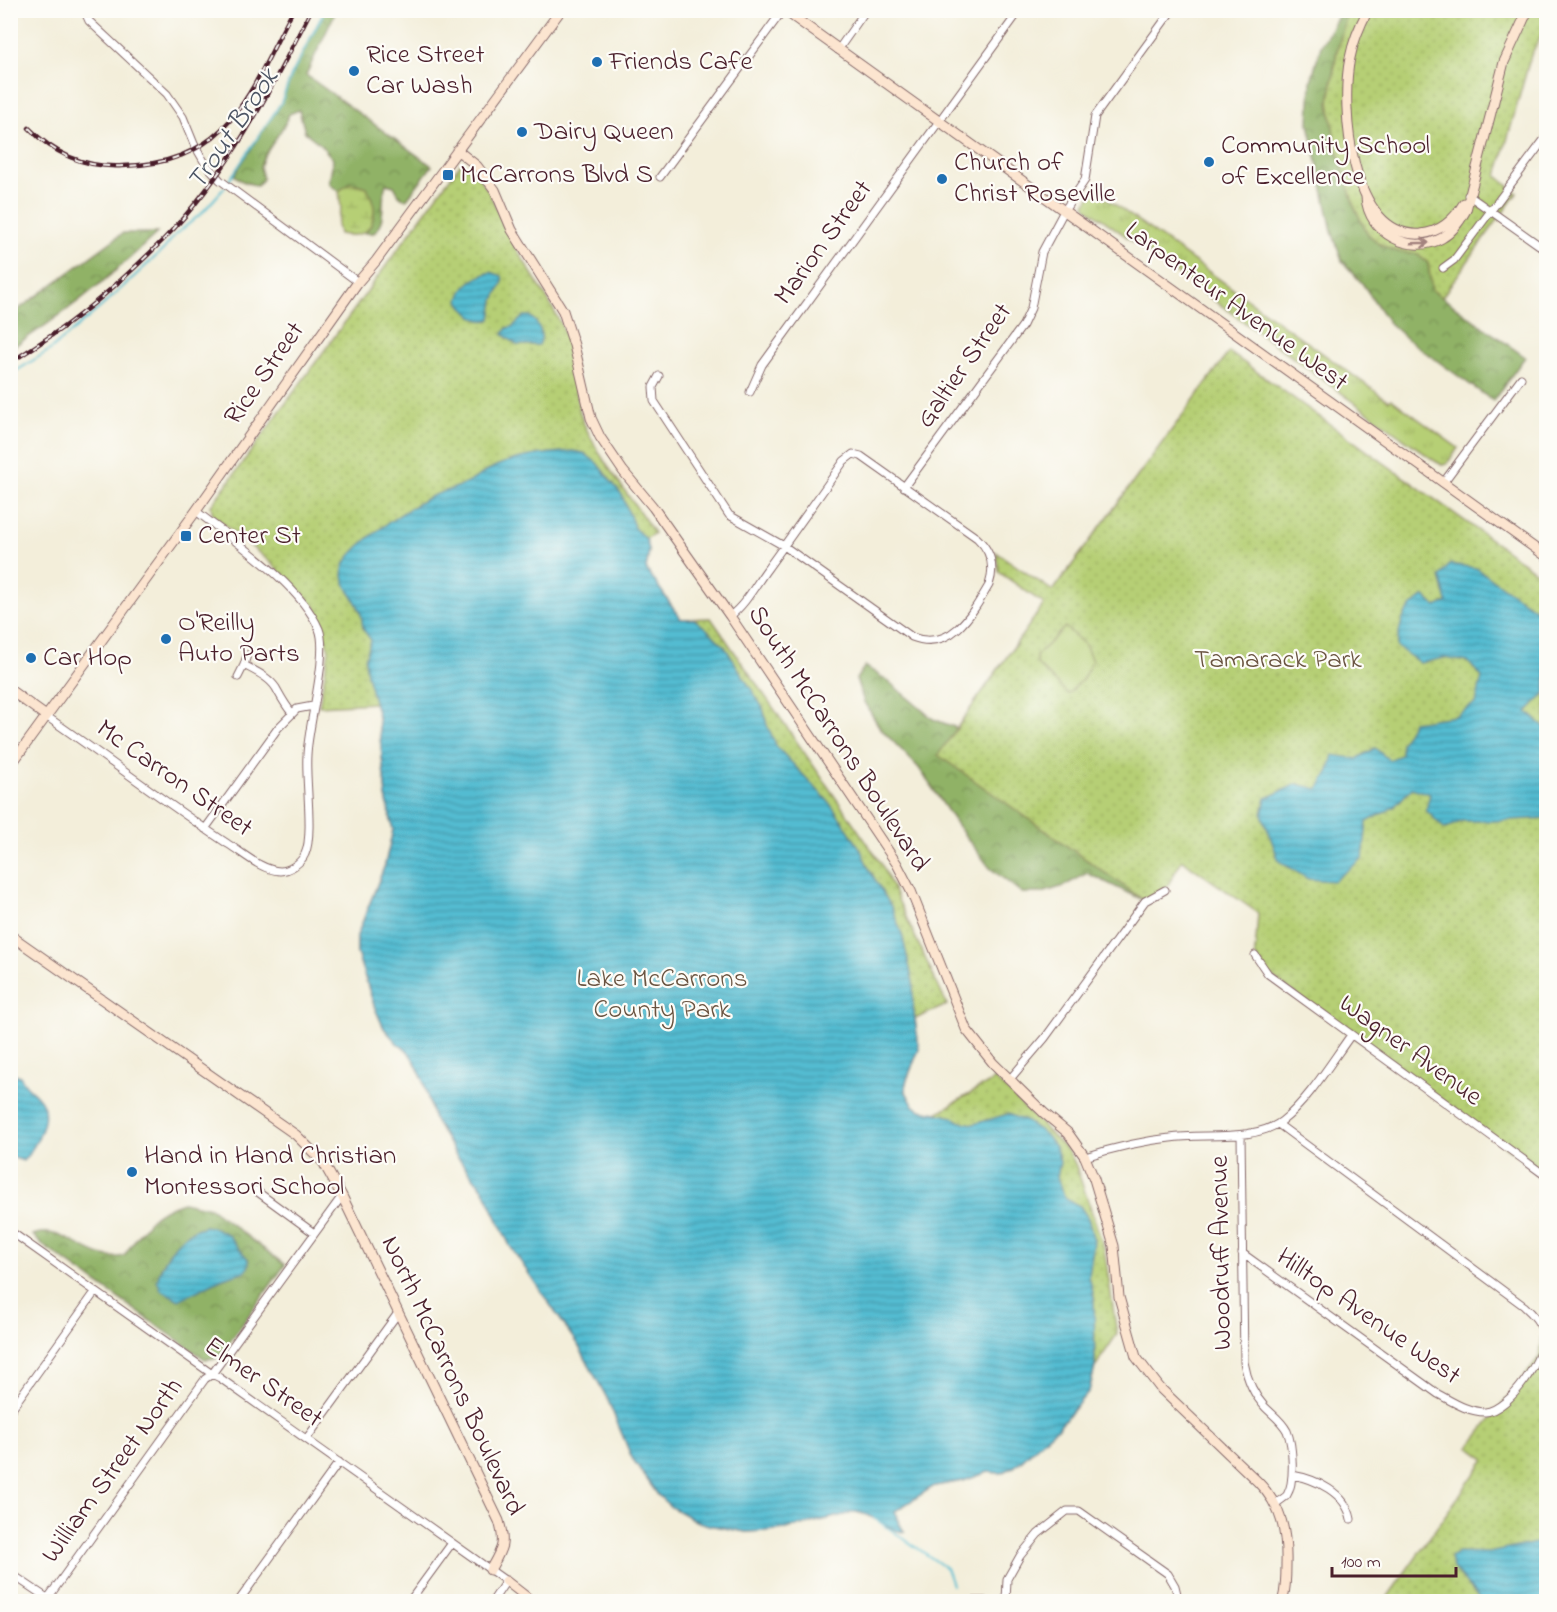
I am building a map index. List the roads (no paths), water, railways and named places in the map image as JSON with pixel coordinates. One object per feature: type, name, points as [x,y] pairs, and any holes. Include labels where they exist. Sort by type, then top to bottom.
[{"type":"street","points":[[84,10],[89,21],[167,94],[183,117],[205,163],[220,180],[358,282]]},
{"type":"street","name":"Rice Street","points":[[10,766],[196,511],[358,282],[376,261],[561,10]]},
{"type":"street","points":[[660,177],[783,10]]},
{"type":"street","name":"Larpenteur Avenue West","points":[[783,10],[1546,556]]},
{"type":"street","points":[[838,50],[866,10]]},
{"type":"street","name":"Marion Street","points":[[750,392],[762,365],[1020,10]]},
{"type":"street","name":"Galtier Street","points":[[904,487],[1023,325],[1031,308],[1042,252],[1064,211],[1085,180],[1095,116],[1172,10]]},
{"type":"street","points":[[1368,10],[1350,58],[1346,113],[1353,156],[1366,197],[1380,217],[1388,225],[1412,234],[1433,232],[1442,228],[1454,218],[1468,195],[1504,62],[1528,10]]},
{"type":"street","points":[[1443,268],[1454,260],[1493,211],[1546,137]]},
{"type":"street","name":"South McCarrons Boulevard","points":[[457,150],[477,166],[495,190],[512,230],[563,311],[574,345],[591,418],[600,437],[730,616],[897,864],[911,891],[966,1029],[988,1058],[1044,1113],[1068,1133],[1085,1157],[1114,1246],[1119,1297],[1136,1357],[1160,1388],[1258,1482],[1276,1504],[1286,1539],[1285,1590],[1282,1601]]},
{"type":"street","points":[[1468,195],[1546,250]]},
{"type":"street","points":[[659,376],[653,387],[654,401],[729,515],[784,546],[907,634],[930,641],[947,637],[961,626],[989,585],[992,568],[988,551],[976,538],[861,456],[853,454],[844,461],[784,546],[730,616]]},
{"type":"street","points":[[1443,483],[1521,378]]},
{"type":"street","points":[[196,511],[277,576],[299,599],[320,631],[322,650],[313,706],[297,709],[278,728],[205,828]]},
{"type":"street","points":[[238,677],[247,655]]},
{"type":"street","points":[[244,665],[264,676],[276,687],[280,699],[292,713]]},
{"type":"street","points":[[10,690],[46,716]]},
{"type":"street","name":"Mc Carron Street","points":[[46,716],[262,866],[280,871],[295,866],[305,855],[308,840],[307,755],[313,706]]},
{"type":"street","points":[[1010,1079],[1045,1038],[1145,901],[1165,890]]},
{"type":"street","name":"North McCarrons Boulevard","points":[[10,935],[296,1135],[323,1162],[342,1196],[499,1521],[504,1541],[502,1550],[490,1570]]},
{"type":"street","name":"Wagner Avenue","points":[[1255,955],[1268,975],[1546,1176]]},
{"type":"street","name":"Woodruff Avenue","points":[[1276,1504],[1287,1495],[1292,1475],[1292,1449],[1286,1430],[1257,1397],[1246,1374],[1243,1354],[1241,1135],[1278,1124],[1300,1104],[1351,1035]]},
{"type":"street","name":"Hilltop Avenue West","points":[[1242,1253],[1438,1394],[1472,1410],[1485,1412],[1497,1410],[1509,1400],[1540,1356],[1543,1347],[1543,1332],[1537,1318],[1524,1306],[1278,1124]]},
{"type":"street","points":[[1085,1157],[1120,1146],[1172,1137],[1241,1135]]},
{"type":"street","points":[[255,1190],[314,1233]]},
{"type":"street","name":"William Street North","points":[[50,1600],[205,1379],[212,1374],[342,1196]]},
{"type":"street","name":"Elmer Street","points":[[10,1231],[212,1374],[307,1438],[506,1581]]},
{"type":"street","points":[[10,1411],[95,1292]]},
{"type":"street","points":[[307,1438],[398,1313]]},
{"type":"street","points":[[238,1602],[339,1462]]},
{"type":"street","points":[[1292,1475],[1322,1484],[1349,1507],[1352,1519]]},
{"type":"street","points":[[1006,1602],[1007,1579],[1020,1556],[1038,1533],[1067,1511],[1079,1511],[1168,1574],[1176,1586],[1179,1602]]},
{"type":"street","points":[[410,1602],[452,1543]]},
{"type":"street","points":[[10,1572],[50,1600]]},
{"type":"street","points":[[492,1602],[506,1581],[533,1602]]},
{"type":"street","points":[[946,1602],[985,1602]]},
{"type":"water","points":[[491,272],[502,276],[503,282],[494,300],[491,319],[476,319],[459,300],[467,285]]},
{"type":"water","points":[[524,316],[530,316],[538,325],[541,333],[539,345],[517,345],[503,334],[507,328],[512,327]]},
{"type":"water","name":"Lake McCarrons County Park","points":[[573,451],[584,453],[597,463],[622,495],[635,529],[646,539],[649,550],[646,569],[681,619],[694,619],[725,647],[763,708],[767,725],[777,747],[828,801],[843,822],[860,848],[869,869],[892,908],[902,934],[913,982],[913,1005],[919,1049],[906,1082],[906,1092],[913,1105],[920,1110],[974,1124],[1008,1114],[1027,1122],[1045,1134],[1056,1148],[1060,1162],[1057,1177],[1061,1189],[1066,1199],[1080,1206],[1088,1218],[1094,1241],[1089,1276],[1094,1297],[1095,1367],[1089,1391],[1059,1426],[1014,1467],[1001,1473],[988,1472],[963,1481],[934,1486],[895,1511],[904,1532],[895,1530],[868,1515],[856,1512],[785,1529],[746,1532],[696,1521],[671,1507],[658,1495],[632,1458],[607,1398],[578,1345],[510,1246],[484,1190],[456,1155],[434,1119],[422,1077],[415,1062],[408,1051],[397,1043],[384,1028],[357,953],[357,936],[385,865],[393,830],[386,796],[378,716],[365,659],[371,640],[363,628],[358,606],[344,581],[343,569],[355,550],[380,528],[430,497],[465,484],[492,468],[514,460]]},
{"type":"water","points":[[1450,564],[1476,568],[1546,617],[1546,692],[1527,712],[1546,728],[1546,818],[1462,821],[1445,829],[1426,810],[1430,794],[1412,788],[1394,807],[1367,822],[1363,858],[1334,881],[1308,879],[1279,861],[1262,814],[1266,798],[1297,784],[1318,789],[1329,771],[1333,755],[1357,759],[1375,748],[1389,760],[1401,755],[1401,743],[1413,722],[1455,716],[1476,703],[1482,677],[1468,662],[1444,658],[1420,663],[1397,647],[1404,617],[1411,606],[1424,596],[1436,607],[1447,602],[1440,577]]},
{"type":"water","points":[[10,1072],[20,1076],[26,1086],[38,1097],[45,1113],[38,1139],[23,1161],[11,1157]]},
{"type":"water","points":[[205,1226],[227,1234],[249,1260],[249,1265],[246,1271],[223,1278],[179,1300],[161,1290],[157,1280],[174,1246],[188,1234]]},
{"type":"water","points":[[1546,1541],[1546,1601],[1481,1601],[1453,1568],[1451,1557],[1458,1552],[1489,1553]]},
{"type":"waterway","name":"Trout Brook","points":[[228,182],[281,103],[291,76],[325,10]]},
{"type":"waterway","points":[[16,371],[50,350],[102,306],[164,249],[175,235],[202,213],[225,187]]},
{"type":"waterway","points":[[874,1518],[946,1568],[952,1585]]},
{"type":"railway","points":[[29,128],[49,146],[72,158],[96,165],[123,166],[160,162],[189,152],[213,137],[232,118],[249,95],[293,10]]},
{"type":"railway","points":[[10,363],[59,331],[120,281],[186,215],[208,188],[246,131],[311,10]]},
{"type":"place","name":"Friends Cafe","points":[[597,62]]},
{"type":"place","name":"Rice Street Car Wash","points":[[354,71]]},
{"type":"place","name":"Dairy Queen","points":[[522,132]]},
{"type":"place","name":"Community School of Excellence","points":[[1209,162]]},
{"type":"place","name":"McCarrons Blvd S","points":[[448,175]]},
{"type":"place","name":"Church of Christ Roseville","points":[[942,179]]},
{"type":"place","name":"Center St","points":[[186,536]]},
{"type":"place","name":"O'Reilly Auto Parts","points":[[166,639]]},
{"type":"place","name":"Car Hop","points":[[31,658]]},
{"type":"place","name":"Hand in Hand Christian Montessori School","points":[[132,1172]]},
{"type":"park label","name":"Tamarack Park","points":[[1278,660]]}]
